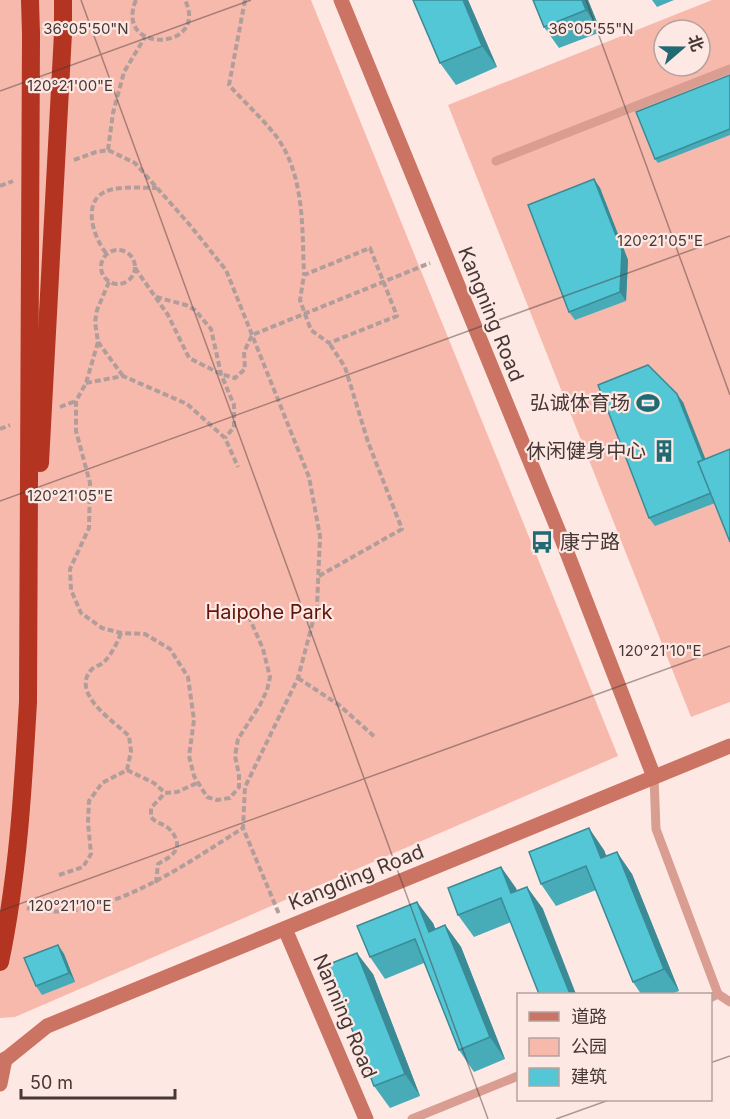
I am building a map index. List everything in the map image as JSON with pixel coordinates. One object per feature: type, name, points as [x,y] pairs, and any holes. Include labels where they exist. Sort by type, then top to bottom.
[{"type":"highway","points":[[28,702],[30,0]]},
{"type":"highway","points":[[0,962],[7,926],[22,801],[63,0]]},
{"type":"street","name":"Kangning Road","points":[[341,0],[561,537],[654,777]]},
{"type":"street","name":"Kangding Road","points":[[2,1061],[47,1026],[730,747]]},
{"type":"street","name":"Nanning Road","points":[[285,929],[366,1119]]},
{"type":"street","points":[[0,1084],[2,1061]]},
{"type":"lane","points":[[496,161],[730,69]]},
{"type":"lane","points":[[654,777],[656,829],[715,996],[730,1002]]},
{"type":"lane","points":[[412,1119],[517,1077]]},
{"type":"path","points":[[136,0],[132,15],[134,24],[145,37],[154,41],[164,41],[181,33],[188,15],[184,0]]},
{"type":"path","points":[[245,0],[229,85],[277,137],[292,169],[302,213],[304,275],[300,300],[311,330],[329,343],[345,367],[368,442],[402,529],[318,577]]},
{"type":"path","points":[[108,150],[112,113],[124,72],[145,37]]},
{"type":"path","points":[[64,163],[108,150],[135,163],[226,270],[309,477],[320,536],[317,606],[298,678],[245,788],[243,828],[285,929]]},
{"type":"path","points":[[0,186],[21,178]]},
{"type":"path","points":[[106,253],[97,240],[92,226],[93,206],[98,198],[112,189],[157,188]]},
{"type":"path","points":[[304,275],[370,248],[397,316],[329,343]]},
{"type":"path","points":[[135,268],[134,273],[126,282],[115,284],[109,282],[100,268],[103,257],[111,250],[123,249],[132,256],[135,268],[168,315],[189,358],[221,374],[235,378],[243,373],[246,363],[244,352],[252,335],[445,257]]},
{"type":"path","points":[[109,282],[94,322],[98,342],[123,375],[187,404],[225,438],[238,467]]},
{"type":"path","points":[[156,297],[186,304],[211,329],[221,374],[231,395],[236,417],[234,427],[225,438]]},
{"type":"path","points":[[98,342],[86,383],[76,401],[76,431],[90,483],[88,528],[70,569],[71,590],[81,613],[102,628],[121,633],[145,634],[170,649],[188,677],[194,720],[189,756],[197,783],[207,797],[217,800],[230,798],[239,787],[235,756],[238,739],[261,705],[270,677],[268,662],[249,617]]},
{"type":"path","points":[[86,383],[123,375]]},
{"type":"path","points":[[121,633],[116,646],[104,662],[91,670],[86,686],[90,698],[98,709],[129,736],[131,751],[127,770]]},
{"type":"path","points":[[298,678],[339,705],[376,738]]},
{"type":"path","points":[[127,770],[154,783],[165,793]]},
{"type":"path","points":[[59,874],[83,867],[91,854],[88,823],[89,801],[102,783],[127,770]]},
{"type":"path","points":[[156,883],[158,864],[175,852],[178,845],[175,835],[151,817],[151,808],[165,793],[177,792],[197,783]]},
{"type":"path","points":[[20,906],[39,911],[72,910],[105,902],[156,883],[243,828]]},
{"type":"green space","name":"Haipohe Park","points":[[0,0],[311,0],[618,756],[15,1017],[0,1018]]},
{"type":"green space","name":"弘诚体育场","points":[[712,0],[730,0],[730,702],[691,717],[448,105],[652,24],[652,78],[712,78],[712,18],[667,18]]},
{"type":"building","points":[[413,0],[463,0],[482,46],[440,63]]},
{"type":"building","points":[[533,0],[582,0],[586,10],[544,27]]},
{"type":"building","points":[[730,75],[730,129],[655,159],[636,112]]},
{"type":"building","points":[[594,179],[622,251],[620,292],[569,312],[528,205]]},
{"type":"building","name":"休闲健身中心","points":[[648,365],[677,394],[703,460],[698,462],[711,493],[649,518],[598,385]]},
{"type":"building","points":[[730,449],[730,542],[698,462]]},
{"type":"building","points":[[589,828],[601,858],[617,852],[664,969],[633,982],[586,866],[541,884],[529,852]]},
{"type":"building","points":[[501,867],[511,893],[527,887],[570,993],[539,993],[501,898],[458,915],[448,888]]},
{"type":"building","points":[[417,902],[429,932],[445,925],[490,1037],[459,1050],[415,939],[370,957],[357,926]]},
{"type":"building","points":[[58,945],[69,973],[36,986],[24,958]]},
{"type":"building","points":[[357,953],[405,1074],[374,1086],[327,965]]},
{"type":"place","name":"弘诚体育场","points":[[648,403]]},
{"type":"place","name":"休闲健身中心","points":[[664,451]]},
{"type":"place","name":"康宁路","points":[[542,542]]}]
